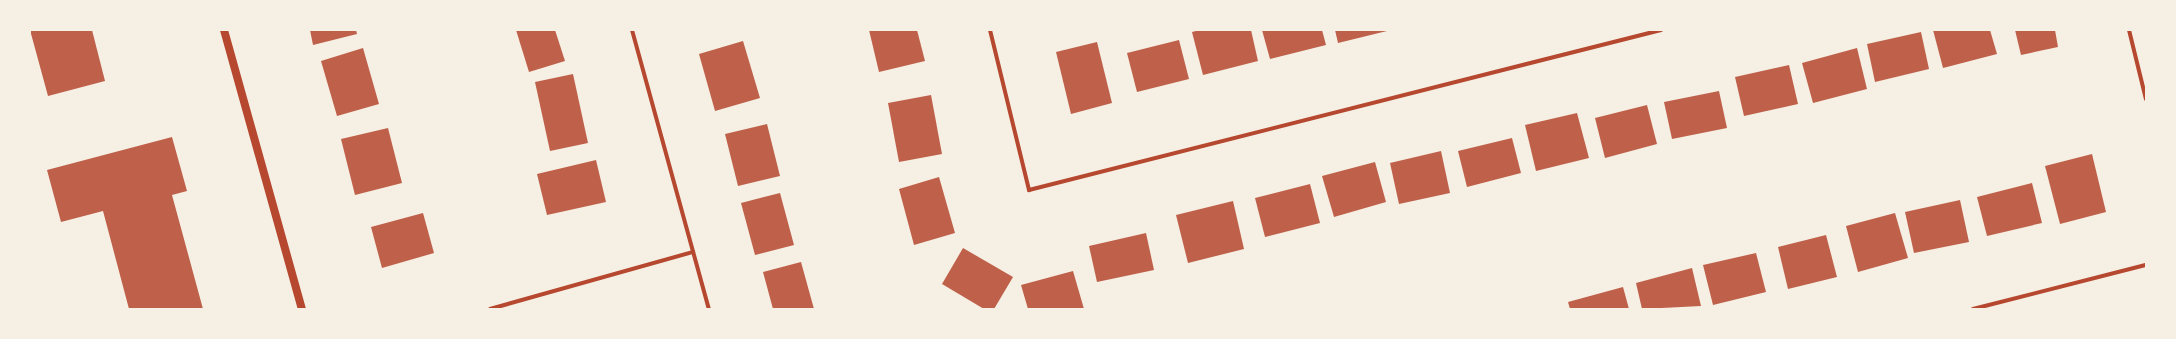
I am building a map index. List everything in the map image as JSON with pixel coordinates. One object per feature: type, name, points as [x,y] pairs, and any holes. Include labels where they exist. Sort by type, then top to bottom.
[{"type":"main road","points":[[224,30],[302,309]]},
{"type":"street","points":[[632,30],[709,309]]},
{"type":"street","points":[[990,30],[1029,190],[1661,30]]},
{"type":"street","points":[[2129,30],[2146,99]]},
{"type":"street","points":[[490,309],[693,252]]},
{"type":"street","points":[[1973,309],[2146,265]]},
{"type":"building","points":[[30,30],[92,30],[105,81],[48,96]]},
{"type":"building","points":[[310,30],[356,30],[357,34],[313,45]]},
{"type":"building","points":[[516,30],[555,30],[565,61],[529,72]]},
{"type":"building","points":[[869,30],[917,30],[925,61],[879,72]]},
{"type":"building","points":[[1200,30],[1251,30],[1258,61],[1203,75],[1192,32]]},
{"type":"building","points":[[1262,30],[1322,30],[1326,45],[1270,59]]},
{"type":"building","points":[[1335,30],[1387,30],[1387,31],[1338,43]]},
{"type":"building","points":[[1933,30],[1990,30],[1997,54],[1943,68]]},
{"type":"building","points":[[2015,30],[2055,30],[2058,47],[2021,55]]},
{"type":"building","points":[[1921,32],[1929,69],[1875,82],[1867,44]]},
{"type":"building","points":[[1179,40],[1189,79],[1137,92],[1127,53]]},
{"type":"building","points":[[743,41],[760,98],[715,111],[699,54]]},
{"type":"building","points":[[1097,42],[1112,103],[1071,114],[1056,52]]},
{"type":"building","points":[[363,48],[379,104],[337,116],[321,61]]},
{"type":"building","points":[[1857,48],[1867,89],[1813,103],[1802,63]]},
{"type":"building","points":[[1789,65],[1798,104],[1744,116],[1735,77]]},
{"type":"building","points":[[573,74],[588,143],[550,151],[535,82]]},
{"type":"building","points":[[1719,91],[1727,128],[1672,139],[1664,102]]},
{"type":"building","points":[[931,95],[942,154],[899,162],[888,103]]},
{"type":"building","points":[[1647,105],[1657,144],[1605,158],[1595,118]]},
{"type":"building","points":[[1577,113],[1589,158],[1536,171],[1525,125]]},
{"type":"building","points":[[767,124],[780,176],[738,186],[725,134]]},
{"type":"building","points":[[388,128],[402,183],[355,195],[341,139]]},
{"type":"building","points":[[172,137],[187,191],[172,195],[203,309],[129,309],[103,211],[61,222],[47,170]]},
{"type":"building","points":[[1512,138],[1521,173],[1467,187],[1458,151]]},
{"type":"building","points":[[1441,151],[1450,193],[1399,204],[1390,163]]},
{"type":"building","points":[[2092,154],[2106,212],[2060,224],[2045,166]]},
{"type":"building","points":[[596,160],[606,202],[547,215],[537,174]]},
{"type":"building","points":[[1375,162],[1386,202],[1334,217],[1322,176]]},
{"type":"building","points":[[939,177],[955,233],[914,245],[899,189]]},
{"type":"building","points":[[2032,183],[2042,223],[1987,236],[1977,197]]},
{"type":"building","points":[[1310,184],[1320,223],[1265,237],[1255,198]]},
{"type":"building","points":[[780,193],[794,245],[755,255],[741,203]]},
{"type":"building","points":[[1960,200],[1969,242],[1914,253],[1905,212]]},
{"type":"building","points":[[1233,201],[1244,249],[1188,263],[1176,215]]},
{"type":"building","points":[[423,213],[434,253],[382,268],[371,227]]},
{"type":"building","points":[[1895,213],[1908,258],[1858,272],[1846,226]]},
{"type":"building","points":[[1146,233],[1154,270],[1097,282],[1089,246]]},
{"type":"building","points":[[1826,235],[1837,277],[1788,289],[1778,247]]},
{"type":"building","points":[[963,248],[1013,277],[994,309],[984,309],[942,284]]},
{"type":"building","points":[[1756,253],[1766,292],[1713,305],[1703,265]]},
{"type":"building","points":[[801,262],[814,309],[773,309],[763,272]]},
{"type":"building","points":[[1692,268],[1701,306],[1642,309],[1636,283]]},
{"type":"building","points":[[1073,271],[1084,309],[1028,309],[1021,285]]},
{"type":"building","points":[[1623,287],[1629,309],[1570,309],[1568,302]]}]
